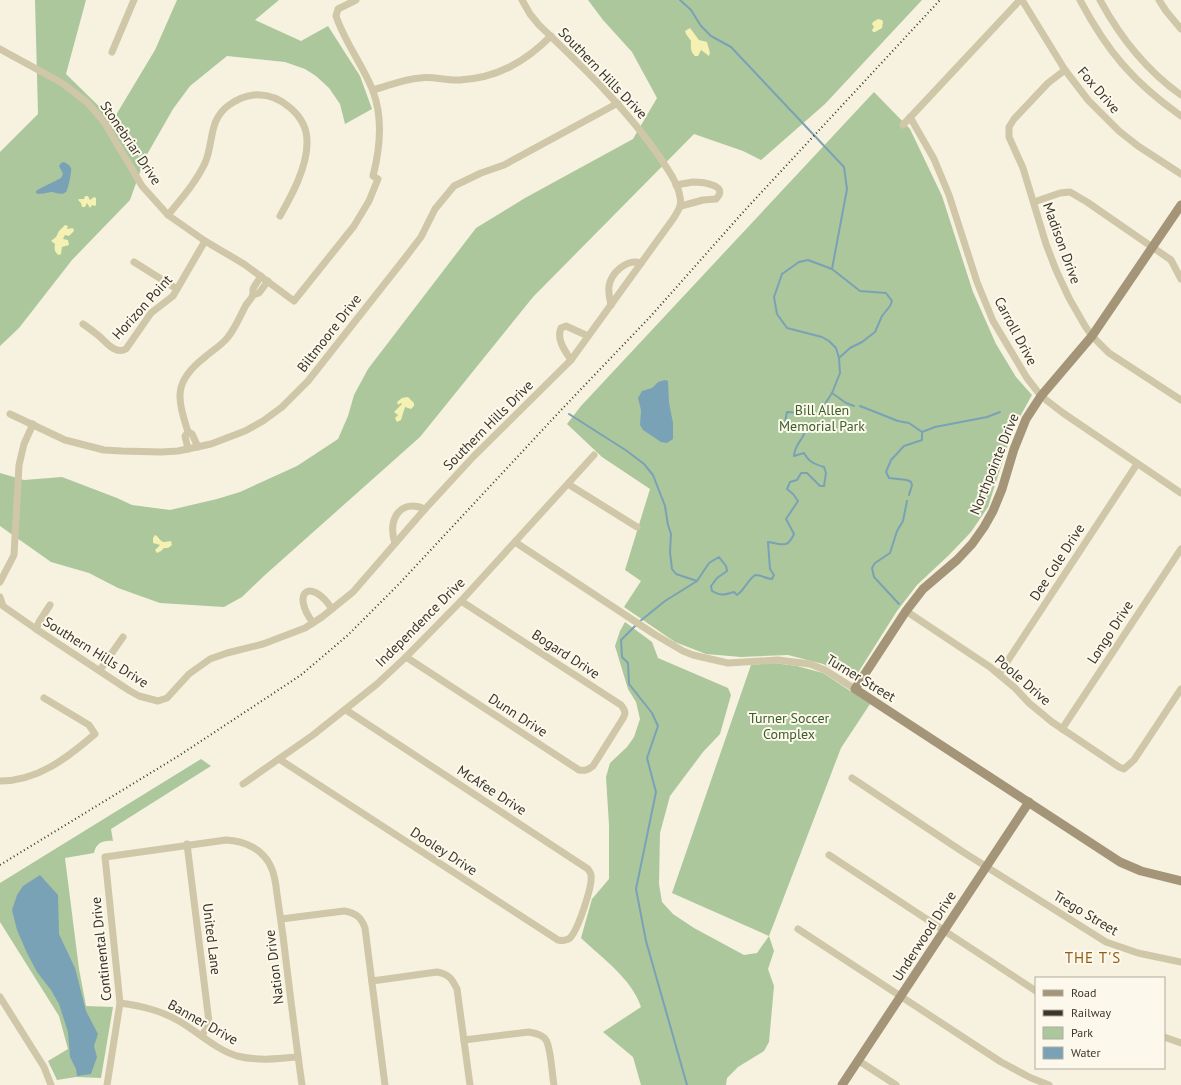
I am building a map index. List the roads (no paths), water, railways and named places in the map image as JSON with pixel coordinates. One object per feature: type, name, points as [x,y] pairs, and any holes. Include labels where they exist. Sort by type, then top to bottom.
[{"type":"street","points":[[112,52],[134,0]]},
{"type":"street","points":[[356,0],[338,9],[336,16],[373,90],[419,78],[459,81],[482,78],[495,74],[527,58],[551,36]]},
{"type":"street","name":"Southern Hills Drive","points":[[0,597],[3,606],[139,696],[158,701],[167,698],[190,674],[210,660],[228,653],[287,636],[305,628],[322,617],[354,592],[395,543],[473,457],[571,360],[673,219],[681,206],[681,198],[671,174],[618,103],[530,14],[522,0]]},
{"type":"street","points":[[903,126],[1021,0]]},
{"type":"street","name":"Fox Drive","points":[[1021,0],[1064,70],[1088,100],[1119,131],[1138,146],[1181,174]]},
{"type":"street","points":[[1080,0],[1100,36],[1114,55],[1138,82],[1160,101],[1181,116]]},
{"type":"street","points":[[1100,0],[1112,22],[1134,51],[1159,78],[1181,95]]},
{"type":"street","points":[[1159,0],[1181,30]]},
{"type":"street","name":"Stonebriar Drive","points":[[0,49],[62,84],[88,103],[104,122],[142,186],[168,215],[205,241],[261,276],[294,300],[354,226],[364,212],[374,191],[378,179],[373,176],[379,147],[380,128],[378,107],[373,90]]},
{"type":"street","name":"Madison Drive","points":[[1064,70],[1048,83],[1014,119],[1009,127],[1010,137],[1023,168],[1046,244],[1069,298],[1092,336],[1109,353],[1181,400]]},
{"type":"street","points":[[168,215],[185,195],[202,168],[208,154],[213,129],[219,115],[228,105],[238,99],[254,95],[274,98],[291,108],[299,118],[307,138],[306,156],[292,194],[280,216]]},
{"type":"street","name":"Biltmoore Drive","points":[[10,414],[34,424],[65,440],[104,450],[161,452],[198,447],[227,438],[263,421],[282,407],[308,381],[421,237],[435,209],[454,186],[481,173],[510,162],[618,103]]},
{"type":"street","name":"Carroll Drive","points":[[910,117],[934,159],[949,196],[977,282],[993,321],[1027,378],[1041,396],[1080,425],[1181,492]]},
{"type":"street","points":[[676,185],[694,182],[715,186],[720,192],[716,199],[703,200],[681,206]]},
{"type":"street","points":[[1034,202],[1060,193],[1070,192],[1171,260],[1181,279]]},
{"type":"street","name":"Northpointe Drive","points":[[855,689],[906,611],[923,589],[957,560],[972,544],[984,527],[993,512],[1026,419],[1041,396],[1092,336],[1181,205]]},
{"type":"street","name":"Horizon Point","points":[[84,324],[110,347],[116,350],[122,350],[129,345],[151,313],[167,301],[177,289],[205,241]]},
{"type":"street","points":[[134,262],[177,289]]},
{"type":"street","points":[[611,305],[609,285],[615,274],[621,268],[629,264],[637,262],[641,263]]},
{"type":"street","points":[[253,295],[253,289],[261,276]]},
{"type":"street","points":[[198,447],[192,434],[188,432],[180,407],[179,394],[182,383],[190,371],[219,347],[227,338],[234,329],[244,308],[253,295],[258,293],[268,281]]},
{"type":"street","points":[[571,360],[560,339],[559,333],[561,328],[566,326],[588,336]]},
{"type":"street","points":[[0,582],[14,555],[16,543],[19,465],[24,444],[34,424]]},
{"type":"street","points":[[188,432],[185,436],[188,449]]},
{"type":"street","name":"Independence Drive","points":[[243,784],[314,735],[377,684],[406,657],[461,601],[594,455]]},
{"type":"street","name":"Dee Cole Drive","points":[[999,674],[1137,464]]},
{"type":"street","points":[[568,484],[637,527]]},
{"type":"street","points":[[395,543],[392,528],[398,513],[405,508],[417,505],[425,509]]},
{"type":"street","name":"Turner Street","points":[[515,542],[654,634],[683,651],[715,661],[728,663],[778,660],[810,664],[825,670],[1120,862],[1141,871],[1181,881]]},
{"type":"street","name":"Longo Drive","points":[[1062,729],[1181,548]]},
{"type":"street","points":[[313,623],[308,616],[302,600],[306,592],[312,591],[319,595],[332,609]]},
{"type":"street","name":"Bogard Drive","points":[[461,601],[621,705],[625,714],[608,742]]},
{"type":"street","points":[[36,629],[50,605]]},
{"type":"street","name":"Poole Drive","points":[[906,611],[999,674],[1016,688],[1029,703],[1062,729],[1119,767],[1124,768],[1134,760],[1181,689]]},
{"type":"street","points":[[100,670],[122,637]]},
{"type":"street","name":"Dunn Drive","points":[[406,657],[579,770],[589,770],[608,742]]},
{"type":"street","points":[[0,781],[12,781],[37,774],[71,755],[95,734],[89,725],[44,698]]},
{"type":"street","name":"McAfee Drive","points":[[346,710],[583,864],[591,875],[584,909]]},
{"type":"street","name":"Dooley Drive","points":[[279,759],[558,940],[564,941],[575,931],[584,909]]},
{"type":"street","name":"Trego Street","points":[[852,778],[986,866],[1106,942],[1138,953],[1181,962]]},
{"type":"street","name":"Underwood Drive","points":[[842,1085],[1029,802]]},
{"type":"street","name":"Nation Drive","points":[[187,844],[235,840],[258,850],[271,867],[281,919],[302,1085]]},
{"type":"street","name":"Continental Drive","points":[[107,1085],[120,1003],[105,857],[187,844]]},
{"type":"street","name":"United Lane","points":[[187,844],[210,1022],[202,1036]]},
{"type":"street","points":[[829,855],[1035,990]]},
{"type":"street","points":[[281,919],[344,911],[352,912],[359,916],[365,928],[385,1085]]},
{"type":"street","points":[[798,929],[1001,1062],[1031,1078],[1049,1085]]},
{"type":"street","points":[[372,980],[438,972],[452,977],[457,989],[470,1085]]},
{"type":"street","points":[[0,997],[44,1067],[51,1085]]},
{"type":"street","name":"Banner Drive","points":[[120,1003],[158,1011],[178,1021],[218,1047],[235,1055],[264,1060],[298,1057]]},
{"type":"street","points":[[464,1040],[530,1032],[539,1034],[546,1039],[549,1047],[554,1085]]},
{"type":"street","points":[[1165,1037],[1181,1043]]},
{"type":"street","points":[[859,1061],[896,1085]]},
{"type":"water","points":[[64,162],[71,168],[69,184],[66,192],[60,194],[51,192],[40,194],[36,193],[39,189],[61,178],[63,174],[59,166]]},
{"type":"water","points":[[665,380],[668,381],[669,403],[673,423],[673,439],[667,443],[661,442],[643,430],[640,425],[641,410],[638,398],[642,391],[652,388],[658,382]]},
{"type":"water","points":[[40,875],[58,895],[59,934],[75,968],[86,1011],[98,1034],[94,1046],[97,1057],[91,1074],[77,1076],[76,1069],[70,1057],[68,1032],[59,1004],[51,990],[37,972],[17,930],[12,910],[17,895],[23,886]]},
{"type":"waterway","points":[[639,622],[665,601],[697,581],[709,563],[719,557],[726,566],[727,571],[717,578],[711,586],[712,591],[715,593],[728,594],[734,592],[737,595],[751,578],[756,575],[772,579],[774,575],[770,569],[768,542],[787,544],[794,534],[786,519],[798,501],[787,489],[790,482],[797,480],[801,473],[807,473],[820,486],[824,486],[826,473],[824,467],[812,462],[804,453],[794,456],[797,446],[805,432],[800,426],[789,427],[785,422],[787,412],[818,415],[832,393],[840,373],[839,358],[850,348],[862,342],[875,332],[882,316],[892,301],[886,293],[860,291],[832,269],[847,189],[844,167],[731,47],[711,36],[701,26],[691,10],[680,0]]},
{"type":"waterway","points":[[832,269],[808,260],[799,262],[782,274],[774,297],[777,314],[787,328],[822,337],[829,341],[836,348],[839,358]]},
{"type":"waterway","points":[[832,393],[846,403],[854,406]]},
{"type":"waterway","points":[[860,406],[898,421],[909,423],[922,432],[922,440],[904,446],[891,460],[886,472],[889,478],[907,480],[911,482],[912,485],[909,495]]},
{"type":"waterway","points":[[922,432],[935,427],[987,417],[1000,412]]},
{"type":"waterway","points":[[569,414],[627,451],[644,464],[653,475],[665,506],[671,534],[670,552],[672,569],[676,574],[697,581]]},
{"type":"waterway","points":[[899,604],[874,577],[872,568],[875,563],[890,553],[897,531],[903,521],[907,501]]},
{"type":"waterway","points":[[636,625],[621,640],[622,657],[628,663],[629,684],[652,713],[658,726],[647,758],[656,792],[636,889],[646,941],[687,1085]]},
{"type":"railway","points":[[0,865],[180,755],[301,675],[348,635],[399,584],[650,317],[745,210],[940,0]]},
{"type":"district","name":"THE T'S","points":[[1093,958]]},
{"type":"park label","name":"Bill Allen Memorial Park","points":[[822,418]]},
{"type":"park label","name":"Turner Soccer Complex","points":[[789,726]]}]
